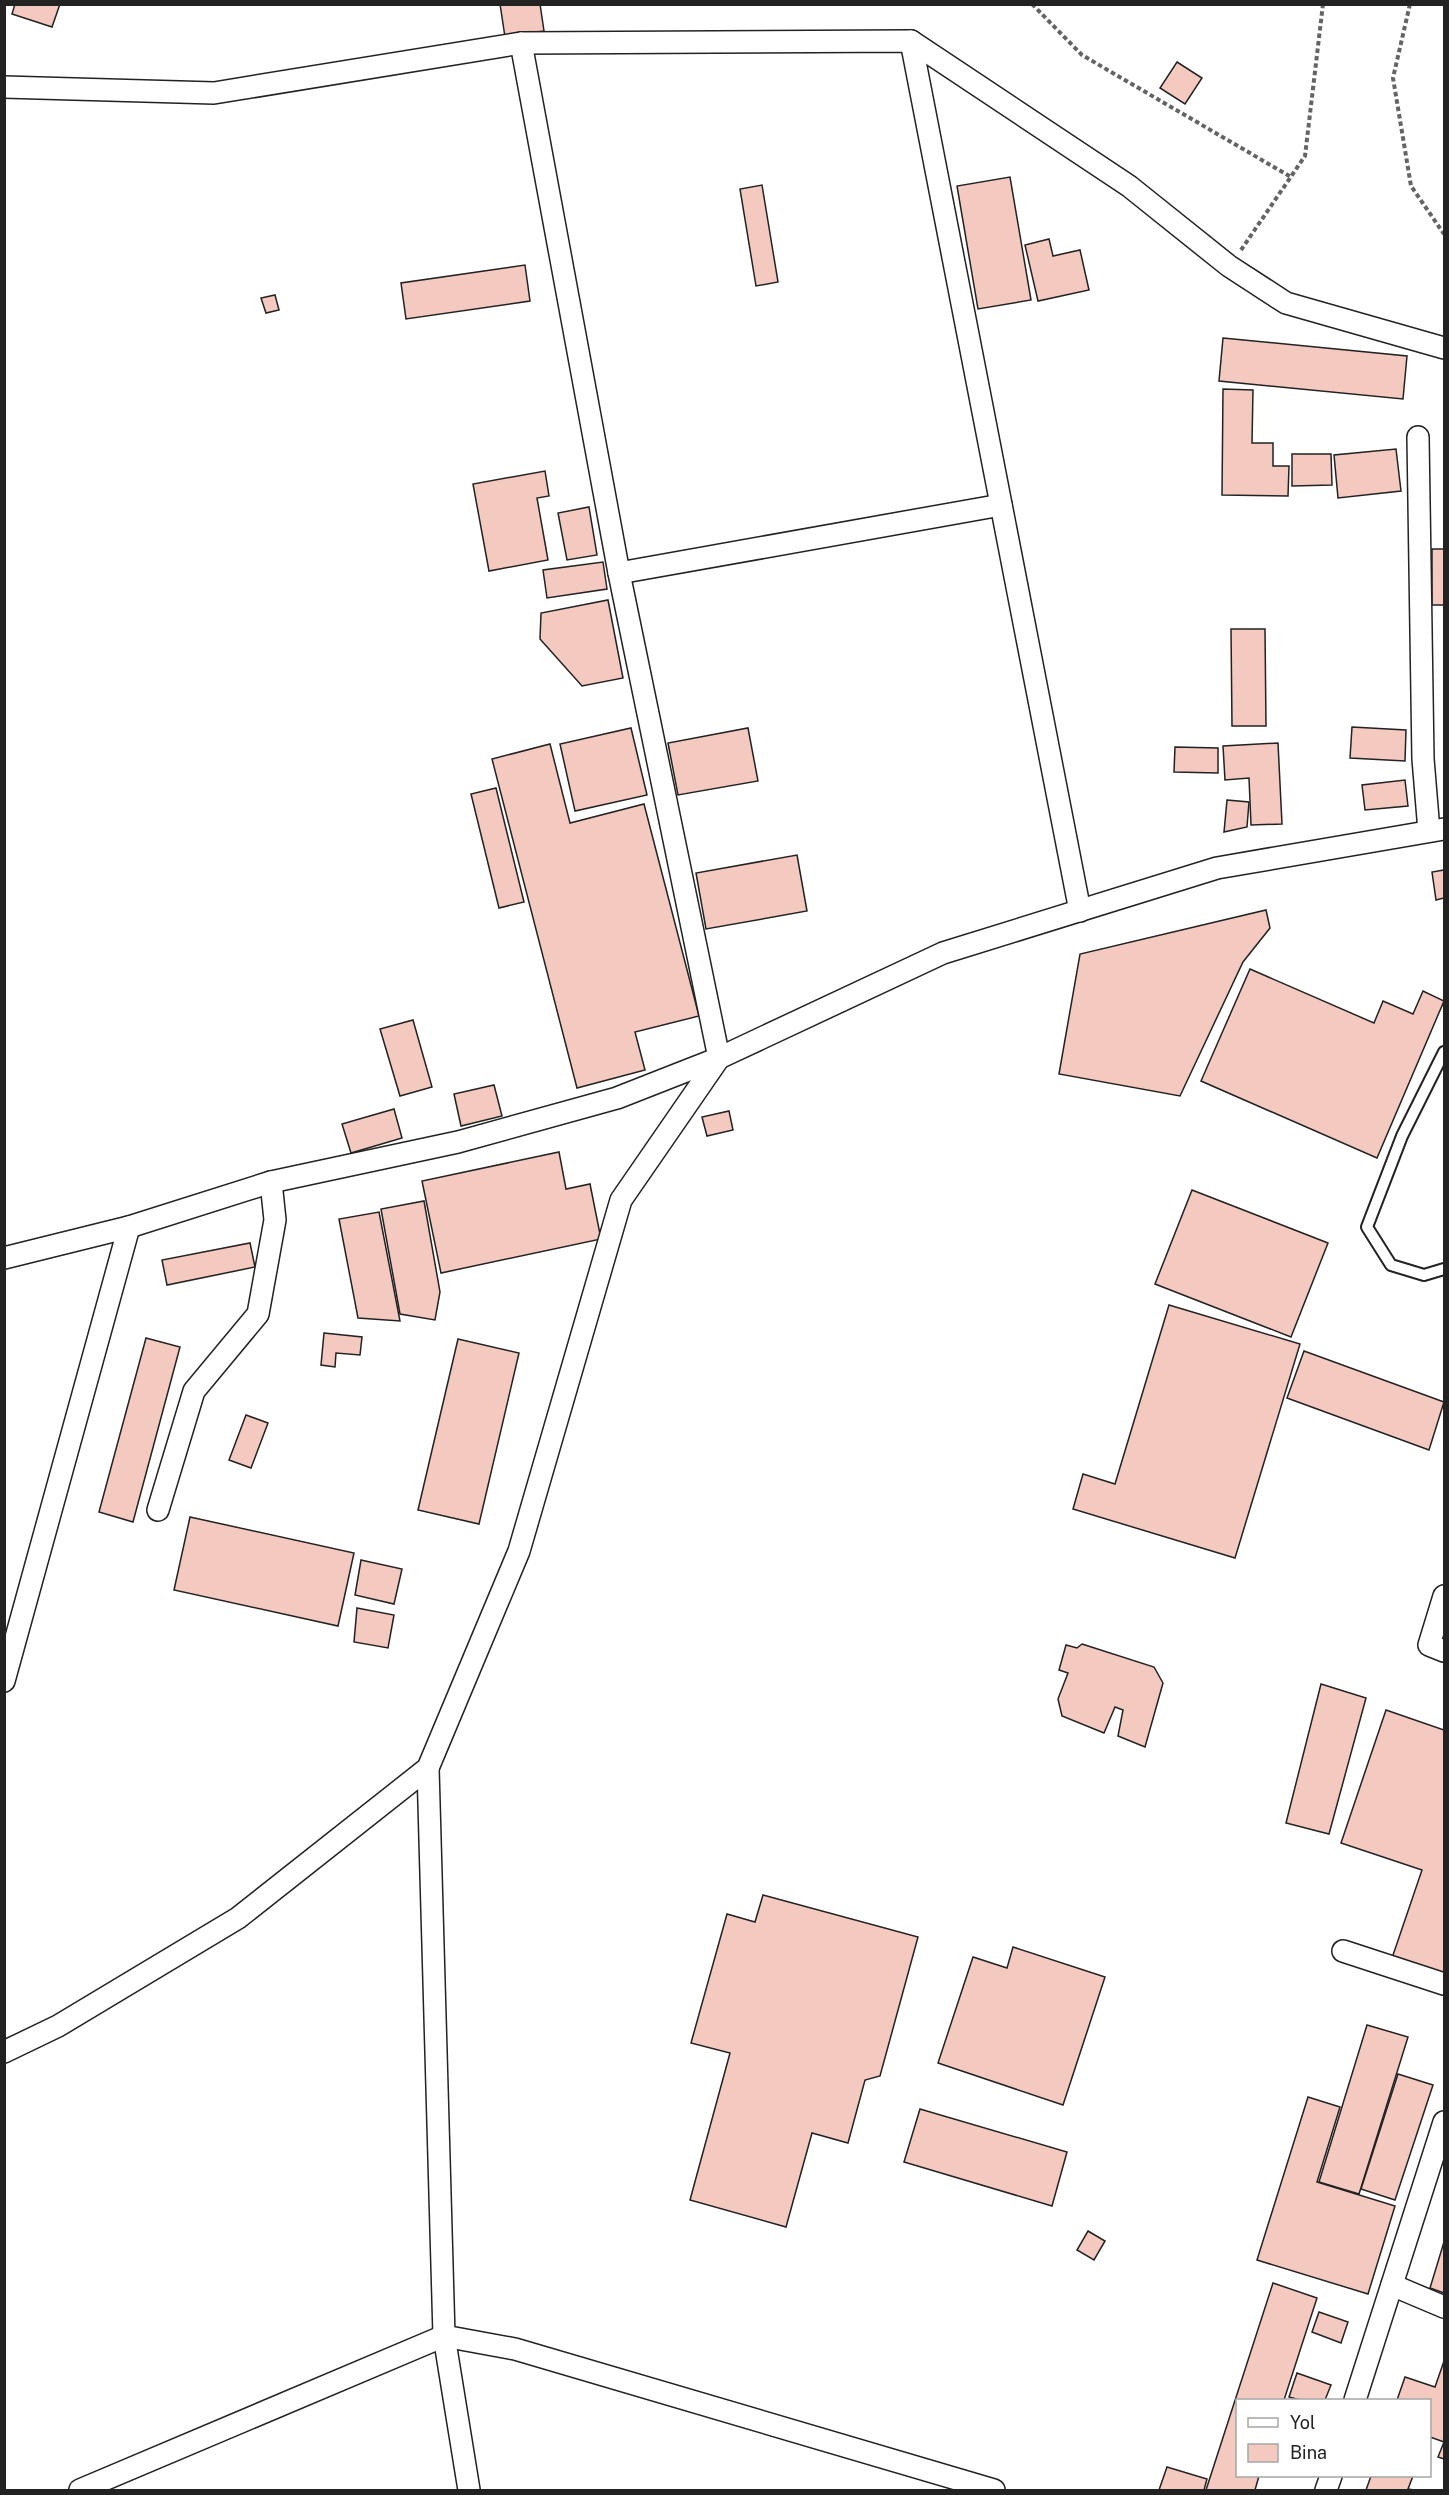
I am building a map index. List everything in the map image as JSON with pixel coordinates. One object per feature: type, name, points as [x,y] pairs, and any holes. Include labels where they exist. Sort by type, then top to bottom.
[{"type":"street","points":[[911,41],[1080,911]]},
{"type":"street","points":[[4,87],[214,93],[521,43],[911,41],[1129,186],[1229,266],[1286,303],[1444,348]]},
{"type":"street","points":[[469,2490],[444,2336],[428,1768],[519,1551],[621,1200],[719,1058],[619,573],[521,43]]},
{"type":"street","points":[[4,1258],[129,1227],[271,1182],[458,1142],[617,1098],[719,1058],[943,953],[1217,868],[1437,830],[1424,759],[1418,437]]},
{"type":"street","points":[[619,573],[1001,505]]},
{"type":"street","points":[[158,1510],[194,1391],[258,1314],[275,1220],[271,1182]]},
{"type":"street","points":[[4,1681],[129,1227]]},
{"type":"street","points":[[1444,1596],[1429,1645],[1444,1651]]},
{"type":"street","points":[[4,2052],[58,2026],[238,1918],[428,1768]]},
{"type":"street","points":[[1343,1951],[1444,1984]]},
{"type":"street","points":[[1355,2399],[1444,2122]]},
{"type":"street","points":[[1392,2285],[1444,2307]]},
{"type":"street","points":[[80,2490],[444,2336],[515,2349],[994,2490]]},
{"type":"lane","points":[[1444,1052],[1402,1136],[1367,1227],[1391,1265],[1424,1275],[1444,1269]]},
{"type":"path","points":[[1032,4],[1082,55],[1291,177]]},
{"type":"path","points":[[1229,266],[1305,156],[1323,4]]},
{"type":"path","points":[[1410,4],[1393,78],[1411,186],[1444,234]]},
{"type":"building","points":[[15,4],[60,4],[52,27],[12,14]]},
{"type":"building","points":[[500,4],[540,4],[544,31],[505,37]]},
{"type":"building","points":[[1177,62],[1202,78],[1185,104],[1160,88]]},
{"type":"building","points":[[1010,177],[1031,300],[978,309],[957,186]]},
{"type":"building","points":[[762,185],[778,282],[756,286],[740,189]]},
{"type":"building","points":[[1049,239],[1053,256],[1080,250],[1089,290],[1038,301],[1025,245]]},
{"type":"building","points":[[525,265],[530,301],[406,319],[401,283]]},
{"type":"building","points":[[275,295],[279,310],[266,313],[261,298]]},
{"type":"building","points":[[1223,338],[1407,356],[1403,399],[1219,381]]},
{"type":"building","points":[[1223,389],[1253,390],[1252,443],[1273,443],[1273,466],[1289,466],[1288,496],[1222,495]]},
{"type":"building","points":[[1396,449],[1401,491],[1338,498],[1334,455]]},
{"type":"building","points":[[1292,454],[1331,454],[1332,485],[1292,486]]},
{"type":"building","points":[[545,471],[549,496],[537,498],[548,560],[489,571],[473,484]]},
{"type":"building","points":[[589,507],[597,555],[567,560],[558,513]]},
{"type":"building","points":[[1432,549],[1444,549],[1444,605],[1432,605]]},
{"type":"building","points":[[603,562],[607,589],[547,598],[543,570]]},
{"type":"building","points":[[608,600],[623,678],[582,686],[540,639],[541,613]]},
{"type":"building","points":[[1231,629],[1265,629],[1266,726],[1232,726]]},
{"type":"building","points":[[1352,727],[1406,730],[1405,761],[1350,758]]},
{"type":"building","points":[[631,728],[647,795],[575,811],[560,744]]},
{"type":"building","points":[[748,728],[758,781],[678,795],[668,743]]},
{"type":"building","points":[[1278,743],[1282,824],[1251,825],[1249,778],[1225,780],[1223,746]]},
{"type":"building","points":[[550,744],[570,823],[644,804],[699,1016],[635,1032],[645,1070],[577,1088],[492,759]]},
{"type":"building","points":[[1175,747],[1218,748],[1218,773],[1174,772]]},
{"type":"building","points":[[1405,780],[1408,806],[1365,810],[1362,785]]},
{"type":"building","points":[[496,788],[524,902],[499,908],[471,794]]},
{"type":"building","points":[[1227,800],[1249,802],[1247,827],[1224,832]]},
{"type":"building","points":[[797,855],[807,911],[706,929],[696,873]]},
{"type":"building","points":[[1444,870],[1444,898],[1436,900],[1432,872]]},
{"type":"building","points":[[1266,910],[1270,928],[1243,962],[1180,1096],[1059,1074],[1080,954]]},
{"type":"building","points":[[1250,969],[1374,1023],[1383,1001],[1413,1014],[1423,991],[1444,1001],[1377,1158],[1201,1081]]},
{"type":"building","points":[[413,1020],[432,1087],[400,1096],[380,1029]]},
{"type":"building","points":[[494,1085],[502,1116],[461,1126],[454,1094]]},
{"type":"building","points":[[394,1109],[402,1138],[351,1153],[342,1124]]},
{"type":"building","points":[[729,1111],[733,1130],[707,1136],[702,1117]]},
{"type":"building","points":[[559,1152],[566,1189],[590,1184],[601,1239],[441,1273],[422,1181]]},
{"type":"building","points":[[1192,1190],[1328,1243],[1291,1337],[1155,1284]]},
{"type":"building","points":[[424,1201],[440,1292],[435,1320],[400,1314],[381,1209]]},
{"type":"building","points":[[379,1212],[400,1321],[358,1318],[339,1219]]},
{"type":"building","points":[[250,1243],[255,1267],[167,1285],[162,1260]]},
{"type":"building","points":[[1169,1305],[1300,1344],[1235,1558],[1073,1509],[1083,1474],[1115,1484]]},
{"type":"building","points":[[324,1333],[362,1337],[360,1355],[336,1353],[335,1367],[321,1365]]},
{"type":"building","points":[[146,1338],[180,1347],[133,1522],[99,1512]]},
{"type":"building","points":[[458,1339],[519,1353],[479,1524],[418,1510]]},
{"type":"building","points":[[1304,1351],[1444,1402],[1429,1450],[1287,1398]]},
{"type":"building","points":[[246,1415],[268,1423],[251,1468],[229,1460]]},
{"type":"building","points":[[190,1517],[354,1553],[338,1626],[174,1590]]},
{"type":"building","points":[[361,1560],[402,1569],[394,1604],[355,1595]]},
{"type":"building","points":[[357,1608],[394,1615],[388,1648],[354,1642]]},
{"type":"building","points":[[1082,1644],[1154,1667],[1163,1683],[1145,1747],[1118,1736],[1123,1710],[1115,1707],[1104,1733],[1062,1716],[1058,1699],[1068,1673],[1059,1670],[1066,1645],[1077,1648]]},
{"type":"building","points":[[1321,1684],[1366,1698],[1329,1834],[1286,1823]]},
{"type":"building","points":[[1386,1710],[1444,1730],[1444,1979],[1391,1961],[1422,1870],[1341,1843]]},
{"type":"building","points":[[763,1895],[918,1937],[880,2076],[865,2080],[848,2143],[812,2133],[786,2227],[690,2200],[730,2053],[691,2043],[727,1914],[755,1922]]},
{"type":"building","points":[[1013,1947],[1105,1977],[1063,2105],[938,2063],[973,1957],[1007,1968]]},
{"type":"building","points":[[1367,2025],[1408,2037],[1359,2194],[1319,2182]]},
{"type":"building","points":[[1398,2074],[1433,2085],[1395,2200],[1361,2189]]},
{"type":"building","points":[[1308,2097],[1340,2107],[1317,2182],[1395,2206],[1368,2294],[1257,2260]]},
{"type":"building","points":[[920,2109],[1067,2152],[1052,2206],[904,2162]]},
{"type":"building","points":[[1088,2231],[1105,2241],[1094,2260],[1077,2250]]},
{"type":"building","points":[[1444,2242],[1444,2293],[1430,2288]]},
{"type":"building","points":[[1273,2283],[1317,2298],[1284,2399],[1236,2399],[1236,2477],[1259,2477],[1255,2490],[1206,2490]]},
{"type":"building","points":[[1319,2312],[1348,2322],[1341,2343],[1312,2332]]},
{"type":"building","points":[[1444,2361],[1444,2442],[1431,2437],[1431,2399],[1397,2399],[1405,2377],[1435,2387]]},
{"type":"building","points":[[1297,2373],[1331,2385],[1325,2399],[1289,2397]]},
{"type":"building","points":[[1444,2442],[1444,2459],[1438,2457]]},
{"type":"building","points":[[1167,2467],[1207,2479],[1204,2490],[1159,2490]]},
{"type":"building","points":[[1371,2477],[1413,2477],[1408,2489],[1414,2490],[1366,2490]]}]
